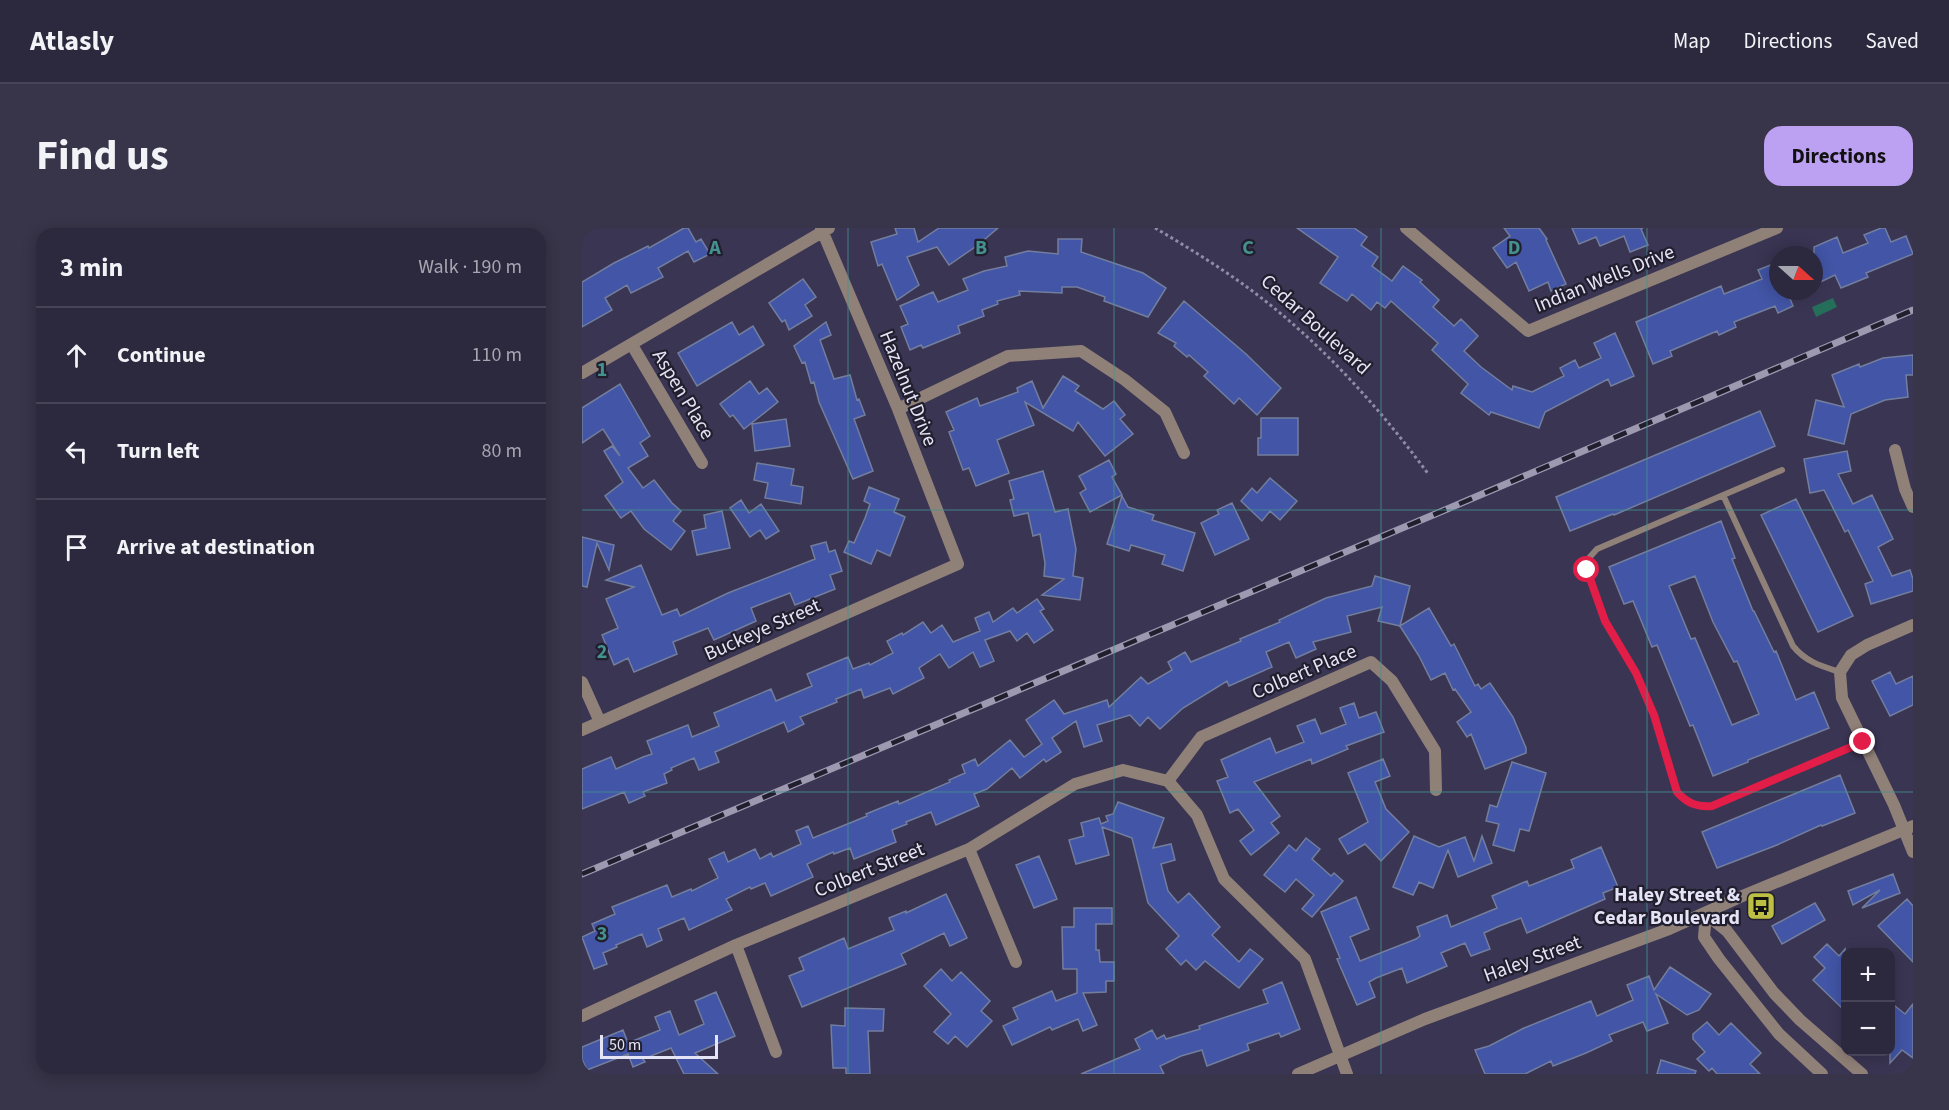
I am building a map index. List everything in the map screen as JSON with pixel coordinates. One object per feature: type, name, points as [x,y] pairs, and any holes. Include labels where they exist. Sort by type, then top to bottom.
[{"type":"street","name":"Indian Wells Drive","points":[[1406,228],[1528,331],[1777,228]]},
{"type":"street","points":[[582,373],[824,229]]},
{"type":"street","name":"Hazelnut Drive","points":[[824,229],[898,409],[958,564]]},
{"type":"street","name":"Aspen Place","points":[[632,345],[702,464]]},
{"type":"street","points":[[898,409],[1008,356],[1080,351],[1125,380],[1165,412],[1184,453]]},
{"type":"street","points":[[1895,450],[1905,489],[1913,507]]},
{"type":"street","name":"Buckeye Street","points":[[582,730],[958,564]]},
{"type":"street","points":[[1913,625],[1867,645],[1851,655],[1840,672],[1842,698],[1909,828],[1913,852]]},
{"type":"street","name":"Colbert Place","points":[[1168,781],[1201,737],[1371,662],[1392,681],[1435,751],[1436,790]]},
{"type":"street","points":[[582,682],[600,722]]},
{"type":"street","name":"Colbert Street","points":[[582,1016],[736,945],[969,849],[1075,784],[1123,770],[1168,781]]},
{"type":"street","points":[[1168,781],[1197,814],[1224,879],[1305,959],[1347,1074]]},
{"type":"street","name":"Haley Street","points":[[1298,1074],[1425,1019],[1706,914],[1740,897],[1909,828]]},
{"type":"street","points":[[969,849],[1016,962]]},
{"type":"street","points":[[1706,914],[1704,937],[1719,959],[1779,1034],[1822,1074]]},
{"type":"street","points":[[1706,914],[1727,931],[1753,968],[1787,1006],[1862,1074]]},
{"type":"street","points":[[736,945],[776,1052]]},
{"type":"lane","points":[[1782,470],[1597,549],[1589,558],[1587,570],[1605,621],[1636,673],[1654,715],[1677,792],[1685,801],[1699,806],[1712,806],[1863,742]]},
{"type":"lane","points":[[1723,495],[1793,646],[1801,656],[1814,664],[1840,672]]},
{"type":"path","name":"Cedar Boulevard","points":[[1155,228],[1205,257],[1247,287],[1300,331],[1381,412],[1429,474]]},
{"type":"shaded area","points":[[1833,298],[1837,307],[1816,317],[1812,307]]},
{"type":"building","points":[[684,228],[688,228],[696,242],[701,239],[710,254],[694,262],[688,251],[658,268],[663,277],[631,293],[627,285],[605,298],[612,310],[582,327],[582,282],[614,263],[648,246],[649,248]]},
{"type":"building","points":[[895,228],[914,228],[918,242],[939,228],[998,228],[949,265],[937,247],[907,257],[919,285],[897,300],[882,264],[878,266],[871,242],[897,234]]},
{"type":"building","points":[[1297,228],[1354,228],[1367,237],[1361,245],[1378,257],[1372,266],[1392,281],[1403,266],[1422,280],[1420,282],[1439,300],[1433,307],[1454,326],[1461,319],[1478,336],[1464,351],[1512,390],[1513,386],[1532,392],[1564,376],[1560,368],[1575,360],[1579,368],[1601,358],[1594,343],[1615,333],[1634,376],[1611,386],[1608,379],[1545,412],[1539,428],[1491,412],[1489,415],[1461,393],[1468,384],[1432,350],[1438,343],[1391,301],[1385,308],[1377,302],[1371,310],[1352,294],[1347,301],[1320,283],[1338,257]]},
{"type":"building","points":[[1504,228],[1539,228],[1547,239],[1566,284],[1551,291],[1548,282],[1529,291],[1516,262],[1507,268],[1493,248],[1510,236]]},
{"type":"building","points":[[1572,228],[1643,228],[1641,229],[1648,245],[1630,252],[1624,236],[1600,246],[1596,237],[1579,244]]},
{"type":"building","points":[[1885,228],[1891,242],[1906,236],[1913,254],[1866,273],[1868,277],[1841,288],[1835,275],[1823,281],[1823,246],[1816,246],[1837,237],[1843,253],[1868,243],[1864,235]]},
{"type":"building","points":[[1058,239],[1082,239],[1081,252],[1143,273],[1166,288],[1148,317],[1104,301],[1105,297],[1077,287],[1062,287],[1062,293],[1019,291],[1020,295],[997,301],[998,304],[982,310],[984,316],[958,326],[960,333],[923,348],[921,345],[910,350],[901,327],[908,324],[900,306],[933,292],[938,302],[968,290],[963,279],[1007,266],[1005,257],[1028,251],[1058,254]]},
{"type":"building","points":[[1769,266],[1769,300],[1791,300],[1793,306],[1778,313],[1775,306],[1734,322],[1736,327],[1719,335],[1717,331],[1670,351],[1672,356],[1653,364],[1636,322],[1721,286],[1724,294],[1762,279],[1758,270]]},
{"type":"building","points":[[803,279],[816,297],[805,305],[812,316],[789,330],[785,320],[782,322],[769,303]]},
{"type":"building","points":[[1184,301],[1246,354],[1281,388],[1257,415],[1239,398],[1234,404],[1204,376],[1208,372],[1189,355],[1187,357],[1174,346],[1176,343],[1158,333]]},
{"type":"building","points":[[732,322],[739,335],[753,326],[764,345],[697,386],[678,353]]},
{"type":"building","points":[[826,322],[831,335],[820,340],[834,379],[850,375],[857,400],[859,399],[865,415],[854,419],[873,471],[853,479],[819,402],[814,382],[811,383],[805,362],[802,363],[794,346]]},
{"type":"building","points":[[1913,355],[1913,375],[1906,375],[1908,397],[1885,400],[1851,414],[1844,444],[1808,435],[1816,400],[1844,407],[1832,375],[1859,364],[1860,367],[1883,358]]},
{"type":"building","points":[[1063,376],[1079,386],[1075,391],[1103,409],[1114,401],[1125,415],[1120,419],[1133,434],[1105,456],[1078,422],[1073,431],[1025,402],[1034,425],[997,440],[1009,473],[976,486],[969,468],[963,470],[949,432],[954,430],[946,412],[977,398],[980,406],[1018,392],[1017,388],[1032,381],[1043,408]]},
{"type":"building","points":[[750,381],[759,394],[767,388],[778,402],[744,429],[720,404]]},
{"type":"building","points":[[620,384],[650,436],[640,443],[648,456],[628,468],[643,488],[654,480],[681,511],[673,521],[685,531],[671,550],[644,529],[631,511],[621,518],[605,496],[623,482],[604,451],[612,446],[620,456],[603,429],[582,443],[582,408]]},
{"type":"building","points":[[1760,411],[1775,446],[1614,515],[1570,531],[1556,497]]},
{"type":"building","points":[[1261,418],[1298,418],[1298,455],[1258,455]]},
{"type":"building","points":[[786,419],[790,446],[755,451],[752,424]]},
{"type":"building","points":[[1847,451],[1851,471],[1838,474],[1853,504],[1872,495],[1893,539],[1878,547],[1892,576],[1910,570],[1913,579],[1913,591],[1871,604],[1865,584],[1873,581],[1848,530],[1845,532],[1824,490],[1810,493],[1804,459]]},
{"type":"building","points":[[1109,460],[1116,474],[1112,477],[1122,495],[1090,512],[1080,493],[1086,489],[1079,476]]},
{"type":"building","points":[[757,463],[794,469],[791,485],[803,487],[801,504],[765,498],[768,483],[754,480]]},
{"type":"building","points":[[1043,471],[1055,512],[1068,509],[1076,549],[1073,576],[1083,578],[1080,600],[1042,595],[1064,579],[1044,576],[1045,563],[1040,534],[1033,536],[1028,513],[1014,516],[1010,500],[1014,499],[1009,481]]},
{"type":"building","points":[[1270,478],[1297,501],[1280,520],[1270,511],[1262,521],[1241,501],[1252,488],[1257,493]]},
{"type":"building","points":[[869,487],[899,499],[894,512],[905,517],[890,556],[877,550],[871,564],[844,552],[849,541],[854,543],[865,518],[870,504],[864,501]]},
{"type":"building","points":[[1122,496],[1128,507],[1154,515],[1152,520],[1195,533],[1183,571],[1162,564],[1165,555],[1131,545],[1129,551],[1107,544]]},
{"type":"building","points":[[1796,499],[1853,616],[1818,632],[1761,515]]},
{"type":"building","points":[[741,500],[749,513],[761,504],[779,531],[766,539],[760,530],[750,537],[730,508]]},
{"type":"building","points":[[1232,503],[1249,539],[1215,555],[1201,523],[1219,514],[1217,510]]},
{"type":"building","points":[[722,511],[730,548],[697,555],[692,531],[706,528],[704,515]]},
{"type":"building","points":[[1721,521],[1735,558],[1732,559],[1753,611],[1774,652],[1776,651],[1796,700],[1814,692],[1829,728],[1713,776],[1657,645],[1652,647],[1633,601],[1624,604],[1609,567]],"holes":[[[1695,576],[1713,622],[1734,662],[1737,661],[1759,714],[1732,725],[1695,638],[1691,639],[1669,586]]]},
{"type":"building","points":[[582,537],[614,545],[609,570],[597,543],[587,587],[582,586]]},
{"type":"building","points":[[826,542],[829,552],[835,550],[842,571],[830,575],[835,589],[795,605],[790,593],[751,608],[756,621],[714,640],[708,628],[673,642],[677,654],[634,672],[628,658],[614,665],[602,635],[618,628],[606,599],[634,587],[606,580],[641,565],[662,615],[677,609],[680,616],[728,593],[815,559],[811,546]]},
{"type":"building","points":[[1375,576],[1410,586],[1400,626],[1378,621],[1382,607],[1347,616],[1351,632],[1313,642],[1316,649],[1296,658],[1289,642],[1266,652],[1272,667],[1229,686],[1227,681],[1183,708],[1160,729],[1148,717],[1140,726],[1130,715],[1097,725],[1102,741],[1084,747],[1076,721],[1052,738],[1061,752],[1046,762],[1044,759],[1020,778],[1012,768],[987,789],[974,794],[979,806],[936,825],[931,812],[906,822],[907,824],[892,830],[896,842],[854,859],[850,848],[834,854],[833,852],[807,864],[813,877],[771,896],[765,883],[751,889],[750,887],[726,899],[732,910],[689,930],[684,918],[658,929],[662,940],[647,947],[642,934],[616,945],[617,947],[603,953],[607,964],[594,969],[582,937],[595,931],[592,924],[615,914],[612,907],[667,885],[672,897],[691,889],[692,891],[718,878],[709,859],[724,852],[728,862],[755,849],[760,859],[771,853],[773,857],[801,844],[796,831],[808,826],[813,838],[898,801],[899,804],[965,773],[962,765],[975,759],[978,766],[1010,740],[1024,757],[1042,744],[1026,720],[1054,700],[1064,714],[1107,700],[1109,707],[1141,677],[1148,684],[1172,670],[1168,662],[1185,652],[1191,662],[1241,641],[1240,639],[1280,622],[1279,620],[1326,598],[1372,586]]},
{"type":"building","points":[[1037,599],[1044,609],[1040,611],[1053,630],[1034,643],[1027,633],[1017,641],[1010,631],[985,640],[994,661],[980,667],[973,652],[949,668],[940,654],[919,668],[924,678],[893,694],[890,688],[864,698],[861,689],[836,699],[837,702],[800,717],[804,724],[788,732],[784,722],[715,752],[719,762],[699,770],[694,758],[671,768],[672,770],[664,774],[667,783],[643,792],[645,796],[629,803],[624,792],[582,809],[582,769],[611,757],[616,769],[652,754],[647,741],[688,725],[692,737],[719,726],[714,713],[771,689],[776,701],[812,686],[807,674],[848,657],[853,669],[869,663],[870,665],[893,653],[887,641],[902,633],[903,635],[923,622],[931,633],[942,625],[953,642],[980,631],[975,618],[989,612],[993,622],[1013,608],[1017,613]]},
{"type":"building","points":[[1429,608],[1451,646],[1454,644],[1475,686],[1478,684],[1481,689],[1490,683],[1513,717],[1526,753],[1485,769],[1471,734],[1467,737],[1457,722],[1471,712],[1455,689],[1453,690],[1445,673],[1431,680],[1400,626]]},
{"type":"building","points":[[1890,672],[1896,684],[1913,676],[1913,705],[1890,716],[1872,681]]},
{"type":"building","points":[[1354,703],[1359,718],[1376,712],[1384,732],[1346,746],[1348,749],[1312,764],[1311,759],[1254,782],[1280,816],[1271,823],[1279,833],[1251,855],[1240,841],[1254,830],[1238,809],[1230,813],[1217,781],[1228,777],[1221,760],[1270,738],[1276,753],[1304,742],[1297,726],[1315,719],[1321,734],[1346,724],[1340,708]]},
{"type":"building","points":[[1383,759],[1390,776],[1375,782],[1386,809],[1409,832],[1381,861],[1365,844],[1348,854],[1339,839],[1368,822],[1348,773]]},
{"type":"building","points":[[1512,762],[1546,773],[1529,831],[1520,829],[1514,851],[1493,845],[1499,824],[1486,821],[1490,805],[1497,807]]},
{"type":"building","points":[[1840,775],[1855,813],[1717,868],[1702,832]]},
{"type":"building","points":[[1118,802],[1164,818],[1153,848],[1171,844],[1175,860],[1161,864],[1168,891],[1178,903],[1189,893],[1220,927],[1212,935],[1239,962],[1250,949],[1263,959],[1239,988],[1205,961],[1196,970],[1186,960],[1181,965],[1166,949],[1179,936],[1148,903],[1132,838],[1102,827],[1109,855],[1076,864],[1069,840],[1084,836],[1081,823],[1099,818],[1101,824],[1108,821],[1106,816],[1113,814]]},
{"type":"building","points":[[1414,836],[1439,847],[1465,837],[1474,861],[1482,836],[1492,863],[1458,877],[1448,850],[1433,888],[1419,882],[1413,895],[1393,887]]},
{"type":"building","points":[[1306,838],[1320,849],[1312,859],[1331,876],[1334,873],[1343,881],[1312,917],[1302,909],[1314,895],[1296,879],[1285,892],[1264,875],[1289,845],[1296,851]]},
{"type":"building","points":[[1601,847],[1618,887],[1603,893],[1605,899],[1527,933],[1521,918],[1497,927],[1484,933],[1490,949],[1471,956],[1465,943],[1441,953],[1447,966],[1407,983],[1402,968],[1376,978],[1369,982],[1375,997],[1357,1005],[1337,959],[1340,958],[1321,912],[1356,897],[1369,929],[1350,937],[1360,961],[1416,939],[1420,936],[1417,927],[1447,915],[1451,927],[1497,908],[1492,896],[1527,881],[1529,886],[1574,868],[1571,860]]},
{"type":"building","points":[[1039,856],[1057,899],[1034,908],[1016,865]]},
{"type":"building","points":[[1893,874],[1900,893],[1862,908],[1880,890],[1853,905],[1848,891]]},
{"type":"building","points":[[946,894],[967,938],[950,946],[944,933],[901,954],[906,964],[802,1007],[789,976],[804,970],[799,958],[844,938],[848,949],[894,930],[889,918],[906,911],[906,913]]},
{"type":"building","points":[[1907,899],[1913,906],[1913,962],[1878,926]]},
{"type":"building","points":[[1815,903],[1825,920],[1782,944],[1772,926]]},
{"type":"building","points":[[1074,908],[1112,908],[1112,924],[1096,924],[1096,950],[1099,950],[1100,962],[1114,962],[1114,981],[1106,981],[1106,992],[1083,993],[1097,1025],[1083,1031],[1078,1019],[1052,1030],[1050,1027],[1012,1045],[1003,1026],[1018,1019],[1013,1008],[1052,991],[1056,1001],[1077,993],[1077,969],[1063,969],[1062,927],[1074,927]]},
{"type":"building","points":[[1827,944],[1839,956],[1841,954],[1841,1007],[1813,980],[1825,968],[1814,957]]},
{"type":"building","points":[[1670,967],[1711,994],[1699,1010],[1687,1015],[1656,994],[1668,1023],[1647,1031],[1643,1022],[1609,1035],[1612,1041],[1586,1053],[1553,1066],[1551,1061],[1525,1074],[1485,1074],[1475,1050],[1591,1001],[1597,1016],[1633,1000],[1627,985],[1649,976],[1654,990]]},
{"type":"building","points":[[941,969],[952,981],[961,972],[990,1001],[981,1011],[992,1021],[967,1047],[955,1036],[948,1044],[934,1032],[951,1014],[924,986]]},
{"type":"building","points":[[1282,982],[1300,1029],[1281,1037],[1279,1033],[1247,1044],[1249,1050],[1207,1066],[1202,1050],[1181,1056],[1160,1066],[1164,1074],[1081,1074],[1140,1049],[1135,1039],[1152,1030],[1157,1039],[1164,1035],[1166,1039],[1200,1029],[1199,1026],[1268,1003],[1263,990]]},
{"type":"building","points":[[716,992],[735,1036],[695,1053],[718,1074],[684,1074],[671,1048],[643,1059],[645,1062],[633,1067],[628,1054],[587,1070],[582,1059],[582,1047],[623,1030],[628,1043],[660,1030],[655,1017],[670,1011],[679,1035],[704,1024],[695,1001]]},
{"type":"building","points":[[1913,1004],[1913,1058],[1902,1050],[1890,1063],[1890,1056],[1895,1056],[1895,1006],[1905,1014]]},
{"type":"building","points":[[845,1008],[884,1009],[883,1031],[868,1031],[870,1074],[846,1074],[846,1068],[833,1068],[831,1025],[845,1026]]},
{"type":"building","points":[[1707,1022],[1719,1035],[1731,1023],[1761,1053],[1750,1064],[1760,1074],[1717,1074],[1712,1068],[1709,1071],[1697,1059],[1705,1052],[1693,1039],[1693,1034]]},
{"type":"building","points":[[1661,1060],[1696,1071],[1695,1074],[1657,1074]]},
{"type":"railway","points":[[582,874],[1913,310]]},
{"type":"place","name":"Haley Street & Cedar Boulevard","points":[[1761,906]]},
{"type":"route","points":[[1587,570],[1605,621],[1636,673],[1654,715],[1677,792],[1685,801],[1699,806],[1712,806],[1863,742]]}]
